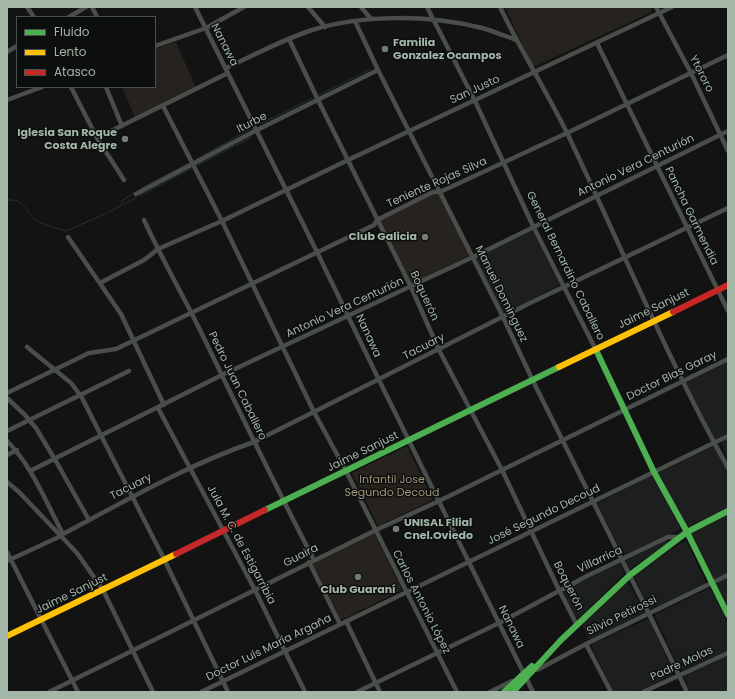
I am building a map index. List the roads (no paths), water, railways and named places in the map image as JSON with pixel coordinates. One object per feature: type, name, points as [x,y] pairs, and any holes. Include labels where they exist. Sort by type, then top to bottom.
[{"type":"main road","name":"Jaime Sanjust","points":[[7,636],[728,285]]},
{"type":"main road","name":"General Bernardino Caballero","points":[[596,350],[654,472],[687,532],[728,616]]},
{"type":"main road","points":[[513,692],[525,676],[561,640],[630,575],[687,532],[728,511]]},
{"type":"main road","points":[[504,692],[518,678],[533,672],[561,640]]},
{"type":"street","points":[[28,7],[33,16]]},
{"type":"street","points":[[71,16],[86,7]]},
{"type":"street","points":[[92,7],[96,16]]},
{"type":"street","name":"Nanawa","points":[[195,7],[287,190],[533,692]]},
{"type":"street","points":[[156,46],[206,28],[244,7]]},
{"type":"street","points":[[308,7],[325,27]]},
{"type":"street","points":[[361,7],[371,19]]},
{"type":"street","name":"General Bernardino Caballero","points":[[427,7],[475,101],[533,226],[596,350]]},
{"type":"street","points":[[500,7],[516,40],[535,72],[567,133],[682,381],[728,468]]},
{"type":"street","name":"Ytororo","points":[[656,7],[691,73],[728,151]]},
{"type":"street","name":"San Justo","points":[[100,283],[144,260],[158,249],[222,221],[672,7]]},
{"type":"street","points":[[226,68],[289,39],[325,27],[371,19],[434,19],[483,28],[516,40]]},
{"type":"street","name":"Manuel Domínguez","points":[[355,21],[378,70],[503,317],[532,381],[563,440],[687,692]]},
{"type":"street","name":"Boquerón","points":[[289,39],[411,287],[439,350],[472,410],[577,625]]},
{"type":"street","name":"Pancha Garmendia","points":[[597,43],[728,311]]},
{"type":"street","points":[[7,52],[16,47]]},
{"type":"street","name":"Teniente Rojas Silva","points":[[7,393],[89,353],[116,348],[374,225],[377,220],[433,192],[440,192],[567,133],[728,55]]},
{"type":"street","name":"Iturbe","points":[[136,194],[257,130],[378,70]]},
{"type":"street","points":[[97,138],[228,74]]},
{"type":"street","points":[[7,100],[39,88]]},
{"type":"street","points":[[72,88],[97,138],[124,180]]},
{"type":"street","points":[[106,88],[122,126]]},
{"type":"street","name":"Carlos Antonio López","points":[[163,106],[253,283],[314,412],[346,471],[457,692]]},
{"type":"street","name":"Antonio Vera Centurión","points":[[30,472],[222,375],[411,287],[728,131]]},
{"type":"street","name":"Tacuary","points":[[9,560],[62,535],[131,496],[190,468],[236,448],[254,442],[503,317],[728,208]]},
{"type":"street","name":"Pedro Juan Caballero","points":[[144,220],[222,375],[312,561],[340,624]]},
{"type":"street","points":[[68,237],[121,314],[164,405]]},
{"type":"street","points":[[27,347],[71,383],[81,396],[164,559],[228,692]]},
{"type":"street","name":"Doctor Blas Garay","points":[[563,440],[728,359]]},
{"type":"street","points":[[7,431],[81,396],[129,371]]},
{"type":"street","points":[[7,398],[30,420],[55,459],[88,520]]},
{"type":"street","name":"Jula M. C. de Estigarribia","points":[[158,408],[224,530],[305,692]]},
{"type":"street","name":"José Segundo Decoud","points":[[346,621],[728,436]]},
{"type":"street","name":"Guaira","points":[[49,692],[312,561],[563,440]]},
{"type":"street","points":[[7,441],[16,450],[30,472],[62,535]]},
{"type":"street","points":[[7,455],[16,450]]},
{"type":"street","points":[[7,482],[62,535],[77,553],[103,590],[153,692]]},
{"type":"street","name":"Villarrica","points":[[357,692],[499,623],[559,590],[668,537],[680,537]]},
{"type":"street","points":[[7,552],[9,560],[42,619],[78,692]]},
{"type":"street","name":"Silvio Petirossi","points":[[533,672],[586,644],[728,575]]},
{"type":"street","points":[[346,621],[380,692]]},
{"type":"street","name":"Doctor Luís María Argaña","points":[[201,692],[346,621]]},
{"type":"street","points":[[586,644],[611,692]]},
{"type":"street","name":"Padre Molas","points":[[643,692],[728,653]]},
{"type":"street","points":[[490,692],[518,678]]},
{"type":"waterway","points":[[319,95],[371,69]]},
{"type":"waterway","points":[[258,125],[313,98]]},
{"type":"waterway","points":[[195,160],[252,128]]},
{"type":"waterway","points":[[198,165],[252,137]]},
{"type":"waterway","points":[[142,188],[189,163]]},
{"type":"waterway","points":[[140,196],[192,168]]},
{"type":"waterway","points":[[121,204],[123,200],[134,193]]},
{"type":"waterway","points":[[7,200],[13,200],[22,204],[39,222],[66,231],[107,213],[136,198]]},
{"type":"place","name":"Familia Gonzalez Ocampos","points":[[385,49]]},
{"type":"place","name":"Iglesia San Roque Costa Alegre","points":[[125,139]]},
{"type":"place","name":"Club Galicia","points":[[425,237]]},
{"type":"place","name":"UNISAL Filial Cnel.Oviedo","points":[[396,529]]},
{"type":"place","name":"Club Guaraní","points":[[358,577]]},
{"type":"park label","name":"Infantil Jose Segundo Decoud","points":[[392,486]]}]
